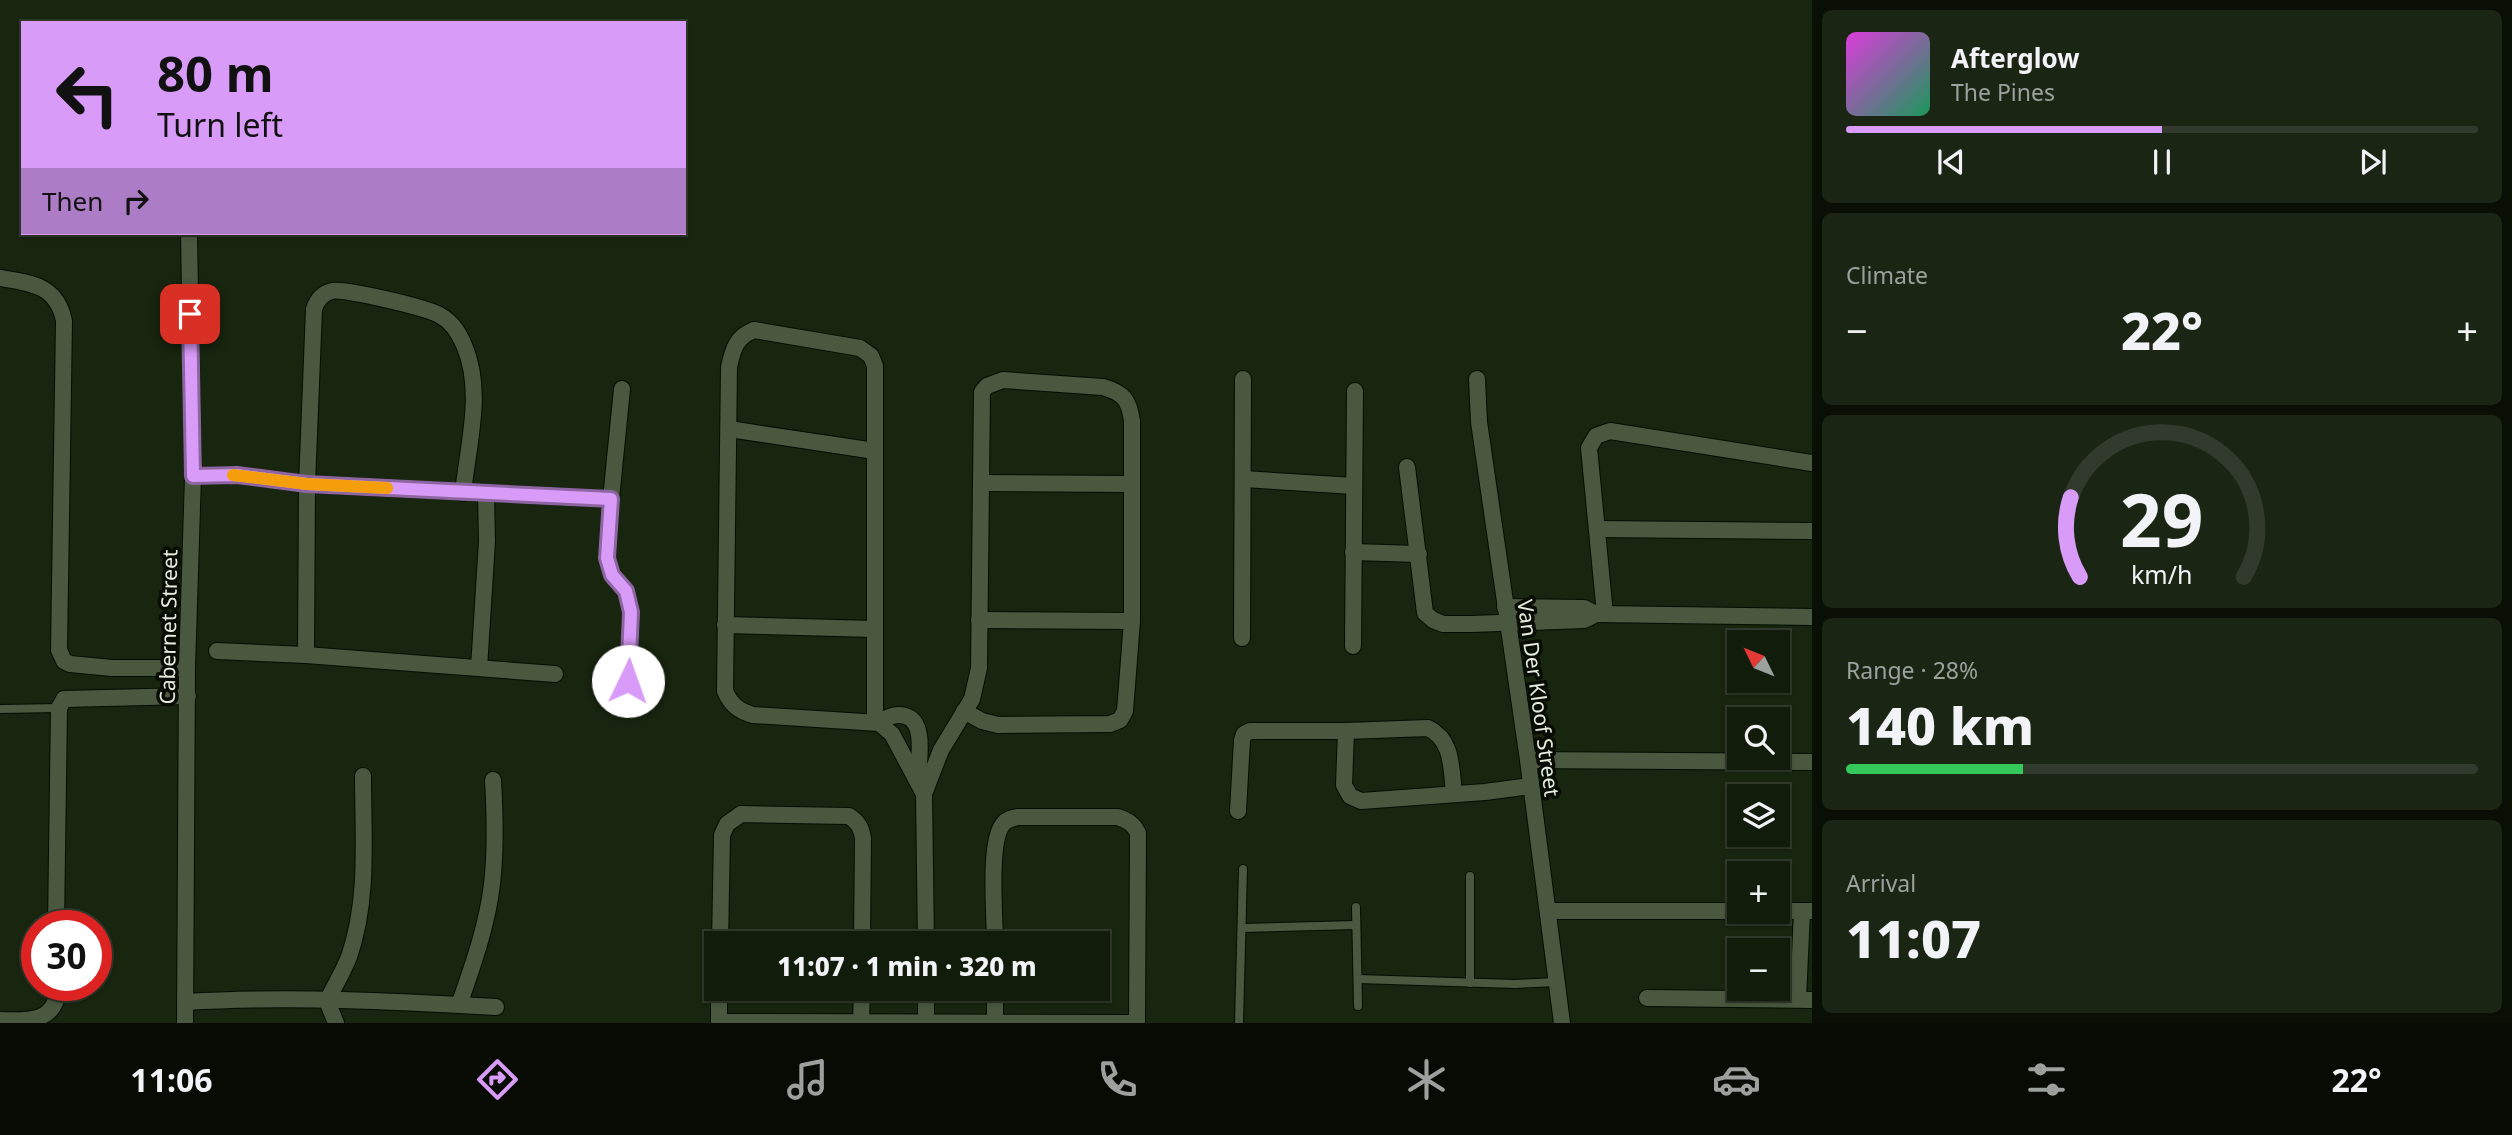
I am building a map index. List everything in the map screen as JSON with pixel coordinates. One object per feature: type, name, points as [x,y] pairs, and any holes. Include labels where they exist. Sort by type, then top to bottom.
[{"type":"street","name":"Cabernet Street","points":[[185,1023],[187,668],[193,476],[189,235]]},
{"type":"street","points":[[0,278],[40,286],[53,296],[64,321],[61,656],[70,664],[187,668]]},
{"type":"street","points":[[306,655],[307,484],[314,309],[320,297],[337,290],[426,309],[449,321],[458,333],[474,379],[464,493]]},
{"type":"street","points":[[877,723],[874,629],[875,366],[871,356],[860,348],[754,330],[743,334],[735,344],[729,367],[725,691],[730,702],[741,711],[753,715],[877,723],[892,734],[921,787]]},
{"type":"street","points":[[1242,638],[1243,379]]},
{"type":"street","name":"Van Der Kloof Street","points":[[1478,379],[1479,422],[1528,760],[1562,1023]]},
{"type":"street","points":[[921,787],[951,730],[972,699],[979,668],[982,392],[987,386],[1003,380],[1103,387],[1125,396],[1130,404],[1132,421],[1132,621],[1125,711],[1120,720],[1110,724],[998,725],[982,721],[964,711]]},
{"type":"street","points":[[622,389],[607,558],[612,575],[626,591],[631,612],[628,681]]},
{"type":"street","points":[[1353,646],[1354,391]]},
{"type":"street","points":[[729,429],[875,451]]},
{"type":"street","points":[[1600,614],[1597,529],[1589,448],[1591,442],[1602,433],[1610,431],[1812,463]]},
{"type":"street","points":[[1407,467],[1425,613],[1443,624],[1507,615],[1540,614],[1584,620],[1600,614],[1812,617]]},
{"type":"street","points":[[193,476],[237,475],[307,484],[611,499]]},
{"type":"street","points":[[1243,479],[1354,486]]},
{"type":"street","points":[[981,483],[1131,484]]},
{"type":"street","points":[[479,668],[487,541],[486,494]]},
{"type":"street","points":[[1597,529],[1812,531]]},
{"type":"street","points":[[1353,552],[1419,554]]},
{"type":"street","points":[[979,620],[1132,621]]},
{"type":"street","points":[[725,625],[874,629]]},
{"type":"street","points":[[217,651],[555,674]]},
{"type":"street","points":[[56,910],[59,708],[64,699],[188,696]]},
{"type":"street","points":[[877,723],[899,714],[911,717],[919,732],[926,931]]},
{"type":"street","points":[[1238,811],[1242,740],[1244,734],[1250,731],[1428,728],[1439,733],[1448,745],[1454,793]]},
{"type":"street","points":[[1346,731],[1344,785],[1350,796],[1361,801],[1531,786]]},
{"type":"street","points":[[1528,760],[1812,762]]},
{"type":"street","points":[[336,1023],[327,1000],[348,960],[359,921],[364,870],[363,776]]},
{"type":"street","points":[[459,1005],[480,943],[492,884],[495,819],[493,780]]},
{"type":"street","points":[[720,931],[722,835],[727,824],[741,814],[849,816],[856,821],[861,827],[863,838],[862,931]]},
{"type":"street","points":[[719,1001],[719,1023],[1136,1023],[1138,833],[1135,825],[1118,817],[1018,817],[1003,824],[995,853],[995,931]]},
{"type":"street","points":[[1548,911],[1727,911]]},
{"type":"street","points":[[1647,998],[1805,1000],[1807,911]]},
{"type":"street","points":[[186,1002],[232,999],[327,1000],[496,1007]]},
{"type":"street","points":[[0,1020],[37,1019],[45,1016],[55,1001]]},
{"type":"street","points":[[861,1023],[862,1001]]},
{"type":"street","points":[[926,1001],[926,1023]]},
{"type":"street","points":[[995,1001],[995,1022]]},
{"type":"lane","points":[[0,709],[59,708]]},
{"type":"lane","points":[[1239,1023],[1243,869]]},
{"type":"lane","points":[[1470,876],[1470,983]]},
{"type":"lane","points":[[1356,907],[1358,1006]]},
{"type":"lane","points":[[1242,928],[1356,925]]},
{"type":"lane","points":[[1357,979],[1470,983],[1557,982]]},
{"type":"slow traffic","points":[[233,475],[307,484],[387,488]]},
{"type":"route","points":[[190,314],[193,476],[237,475],[307,484],[611,499],[607,558],[612,575],[626,591],[631,612],[628,681]]}]
